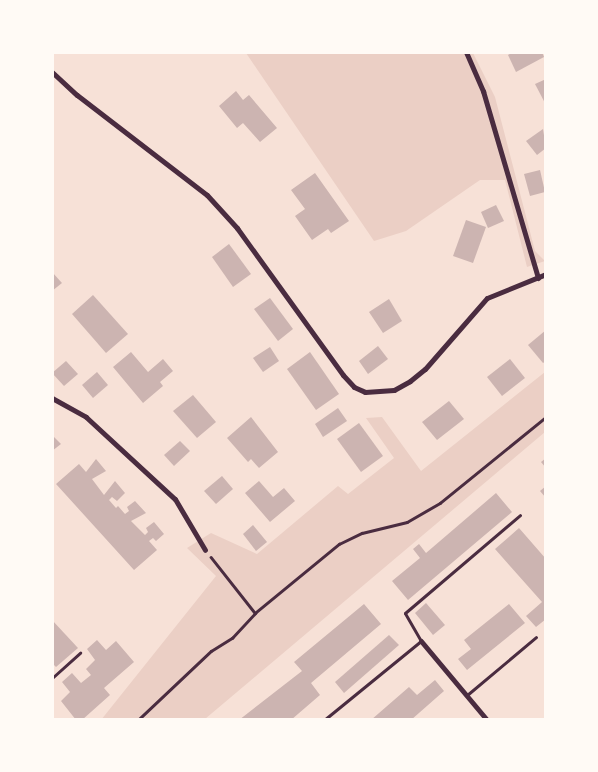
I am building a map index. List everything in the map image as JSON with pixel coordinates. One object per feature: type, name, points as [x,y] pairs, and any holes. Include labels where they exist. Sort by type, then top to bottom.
[{"type":"street","points":[[466,52],[483,91],[538,278]]},
{"type":"street","points":[[52,72],[77,95],[208,195],[237,228],[343,374],[354,387],[365,392],[394,390],[410,381],[425,369],[487,298],[546,274]]},
{"type":"street","points":[[52,398],[86,417],[175,500],[205,550]]},
{"type":"street","points":[[421,641],[487,720]]},
{"type":"lane","points":[[324,720],[421,641],[405,614],[520,515]]},
{"type":"lane","points":[[466,696],[536,637]]},
{"type":"lane","points":[[52,678],[80,653]]},
{"type":"path","points":[[138,720],[211,651],[232,638],[255,613],[339,544],[362,533],[407,522],[440,503],[546,418]]},
{"type":"path","points":[[205,550],[255,613]]},
{"type":"shaded area","points":[[246,53],[473,53],[495,97],[535,251],[545,261],[527,267],[505,180],[480,180],[406,231],[374,241]]},
{"type":"shaded area","points":[[545,372],[545,432],[205,719],[101,720],[216,576],[187,548],[211,533],[257,554],[338,486],[348,494],[394,458],[366,418],[382,417],[421,471]]},
{"type":"building","points":[[513,52],[542,52],[544,57],[516,72],[508,55]]},
{"type":"building","points":[[546,79],[546,105],[535,84]]},
{"type":"building","points":[[236,91],[243,100],[249,95],[277,128],[260,142],[243,123],[237,128],[219,106]]},
{"type":"building","points":[[543,129],[546,148],[537,155],[526,141]]},
{"type":"building","points":[[540,170],[545,192],[530,196],[524,174]]},
{"type":"building","points":[[315,173],[349,221],[331,233],[328,229],[312,240],[295,216],[305,209],[291,190]]},
{"type":"building","points":[[496,205],[504,221],[488,228],[481,212]]},
{"type":"building","points":[[466,220],[486,227],[473,263],[453,256]]},
{"type":"building","points":[[229,244],[251,274],[233,287],[212,257]]},
{"type":"building","points":[[52,272],[62,283],[52,291]]},
{"type":"building","points":[[93,295],[128,334],[106,353],[72,314]]},
{"type":"building","points":[[270,298],[293,329],[278,341],[254,309]]},
{"type":"building","points":[[389,299],[402,321],[383,333],[369,312]]},
{"type":"building","points":[[546,330],[546,361],[543,363],[528,345]]},
{"type":"building","points":[[378,346],[388,359],[368,374],[359,361]]},
{"type":"building","points":[[270,347],[279,361],[263,372],[253,358]]},
{"type":"building","points":[[131,352],[148,372],[163,359],[173,371],[160,382],[163,386],[143,403],[113,367]]},
{"type":"building","points":[[310,352],[339,394],[316,410],[287,369]]},
{"type":"building","points":[[510,359],[525,378],[502,396],[487,377]]},
{"type":"building","points":[[66,361],[78,374],[64,386],[52,373]]},
{"type":"building","points":[[97,372],[108,385],[93,398],[82,385]]},
{"type":"building","points":[[193,395],[216,422],[197,438],[173,411]]},
{"type":"building","points":[[449,401],[464,419],[437,440],[422,422]]},
{"type":"building","points":[[338,408],[347,421],[323,437],[315,424]]},
{"type":"building","points":[[251,417],[278,452],[259,468],[251,459],[248,462],[227,438]]},
{"type":"building","points":[[359,423],[383,456],[361,472],[337,439]]},
{"type":"building","points":[[52,435],[61,444],[52,451]]},
{"type":"building","points":[[180,441],[190,451],[174,466],[164,455]]},
{"type":"building","points":[[546,458],[546,468],[541,462]]},
{"type":"building","points":[[96,459],[106,471],[92,479],[104,495],[115,481],[125,493],[117,501],[112,497],[109,500],[116,508],[118,506],[125,514],[129,511],[127,507],[135,501],[146,513],[131,521],[145,535],[148,532],[146,528],[154,522],[164,534],[156,541],[153,538],[149,541],[157,550],[134,570],[56,484],[79,464],[86,472]]},
{"type":"building","points":[[222,476],[233,489],[216,504],[204,491]]},
{"type":"building","points":[[259,481],[273,497],[284,488],[295,501],[270,522],[245,493]]},
{"type":"building","points":[[546,486],[546,498],[540,491]]},
{"type":"building","points":[[496,493],[512,512],[408,600],[392,581],[420,558],[413,549],[419,544],[426,553]]},
{"type":"building","points":[[253,525],[267,542],[256,551],[243,534]]},
{"type":"building","points":[[519,528],[546,559],[546,619],[536,627],[526,616],[542,602],[495,549]]},
{"type":"building","points":[[426,603],[445,625],[433,635],[415,613]]},
{"type":"building","points":[[364,604],[381,624],[311,683],[320,695],[291,720],[239,720],[302,671],[294,662]]},
{"type":"building","points":[[509,604],[525,623],[467,670],[458,659],[471,649],[464,640]]},
{"type":"building","points":[[52,620],[78,648],[56,667],[52,663]]},
{"type":"building","points":[[389,635],[399,645],[344,693],[335,682]]},
{"type":"building","points":[[97,640],[106,650],[116,641],[134,662],[104,688],[110,695],[82,720],[76,720],[61,701],[70,692],[62,682],[72,673],[81,683],[91,675],[86,669],[95,660],[87,649]]},
{"type":"building","points":[[435,680],[444,691],[411,720],[371,720],[409,687],[417,695]]}]
